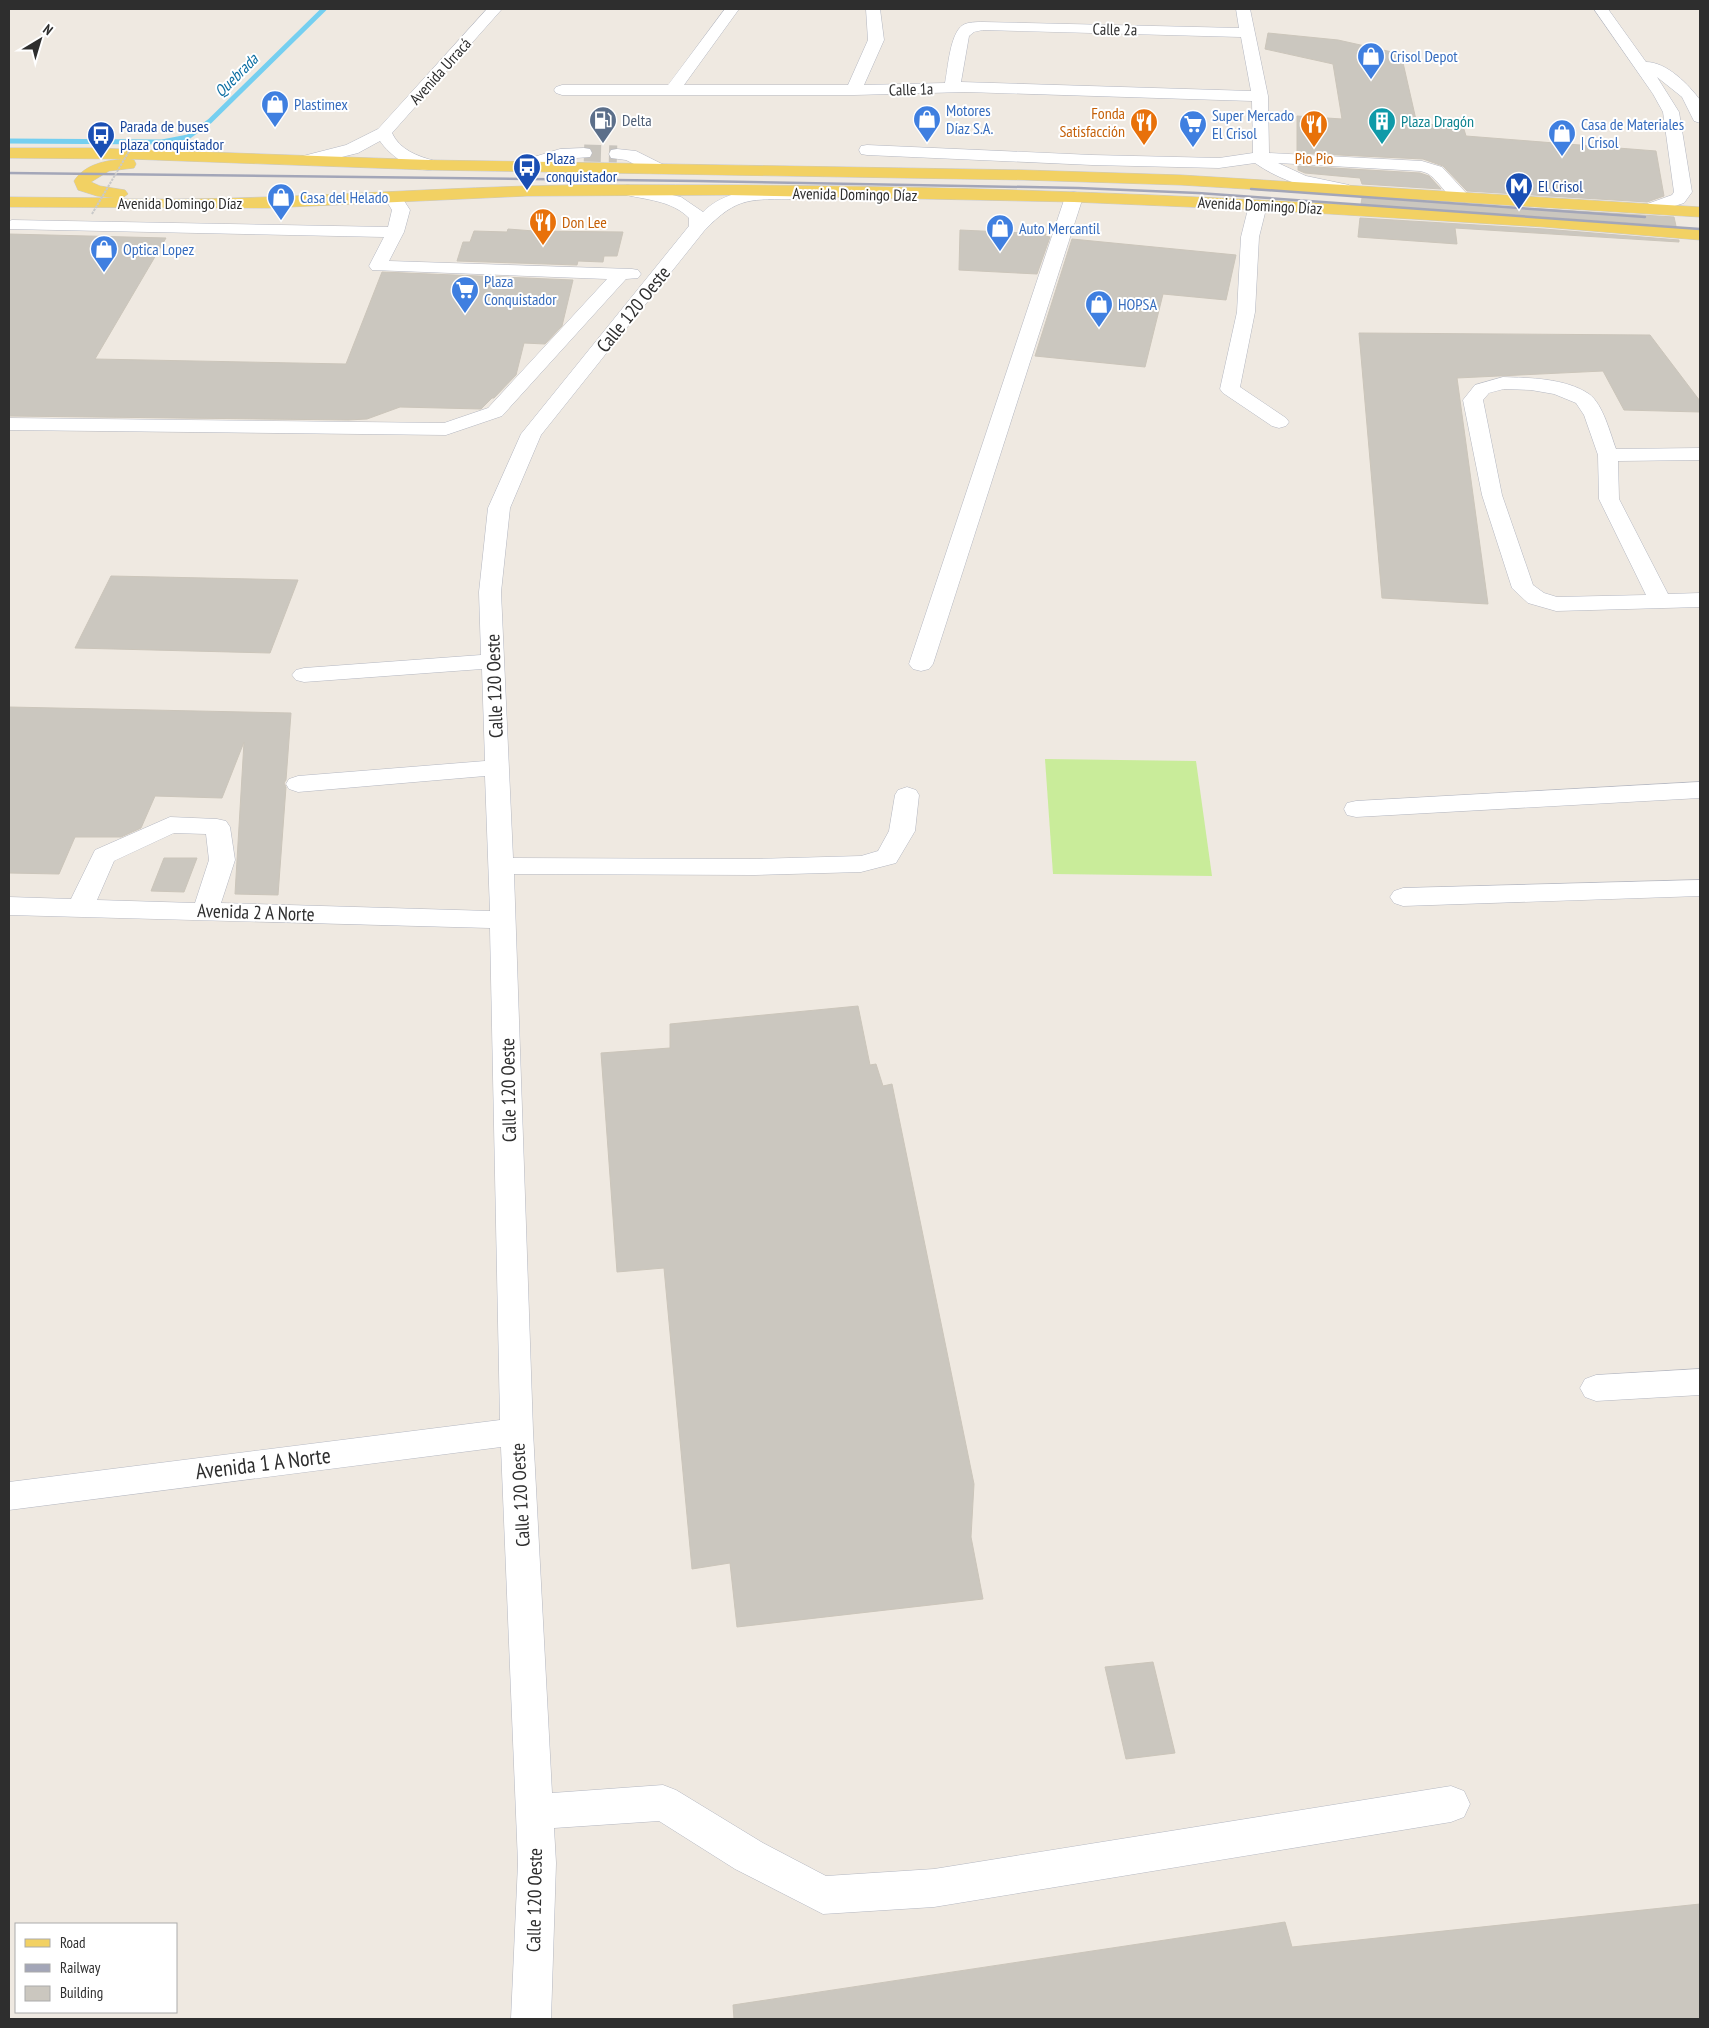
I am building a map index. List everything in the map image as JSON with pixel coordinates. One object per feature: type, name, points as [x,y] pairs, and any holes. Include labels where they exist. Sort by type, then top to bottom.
[{"type":"main road","name":"Avenida Domingo Díaz","points":[[9,153],[93,153],[520,167],[658,169],[1093,169],[1181,180],[1700,212]]},
{"type":"main road","points":[[309,160],[222,165],[113,165],[88,173],[82,181],[84,186],[97,191],[119,194],[280,194],[334,200]]},
{"type":"main road","name":"Avenida Domingo Díaz","points":[[9,202],[207,204],[527,191],[628,190],[1074,197],[1258,205],[1544,222],[1700,234]]},
{"type":"street","name":"Avenida Urracá","points":[[309,160],[352,149],[384,132],[495,9]]},
{"type":"street","points":[[673,90],[732,9]]},
{"type":"street","points":[[854,90],[876,40],[873,9]]},
{"type":"street","points":[[1242,9],[1260,96],[1261,158]]},
{"type":"street","points":[[1601,9],[1661,94],[1671,112],[1686,155],[1683,192],[1678,199],[1653,208]]},
{"type":"street","name":"Calle 2a","points":[[952,87],[962,34],[969,28],[983,26],[1247,32]]},
{"type":"street","points":[[1636,60],[1657,70],[1695,96],[1700,118]]},
{"type":"street","name":"Calle 1a","points":[[562,90],[854,90],[952,87],[1260,96]]},
{"type":"street","points":[[384,132],[387,142],[396,151],[410,159],[429,165]]},
{"type":"street","points":[[868,150],[1093,169],[1219,163],[1261,158],[1422,166],[1436,172],[1460,196]]},
{"type":"street","points":[[520,167],[560,154],[584,153]]},
{"type":"street","points":[[617,154],[630,155],[658,169]]},
{"type":"street","points":[[1181,180],[1238,172],[1261,158]]},
{"type":"street","points":[[1261,158],[1284,174],[1302,181],[1342,189]]},
{"type":"street","points":[[628,190],[660,196],[682,203],[692,209],[698,217],[698,227]]},
{"type":"street","name":"Calle 120 Oeste","points":[[532,2019],[537,1864],[517,1431],[503,920],[490,592],[499,508],[531,434],[698,227],[720,206],[734,200],[748,196],[809,193]]},
{"type":"street","points":[[393,196],[401,210],[395,232],[378,266],[661,275]]},
{"type":"street","points":[[921,664],[1074,197]]},
{"type":"street","points":[[193,228],[207,204]]},
{"type":"street","points":[[1258,205],[1250,237],[1246,312],[1230,390],[1279,422]]},
{"type":"street","points":[[12,225],[395,232]]},
{"type":"street","points":[[9,424],[446,429],[495,412],[621,274]]},
{"type":"street","points":[[1660,600],[1609,499],[1608,455],[1594,415],[1583,399],[1560,388],[1531,384],[1503,383],[1482,389],[1473,400],[1492,495],[1523,588],[1536,598],[1556,604],[1700,600]]},
{"type":"street","points":[[1608,455],[1700,454]]},
{"type":"street","points":[[304,675],[493,662]]},
{"type":"street","points":[[298,784],[497,767]]},
{"type":"street","points":[[1356,809],[1700,790]]},
{"type":"street","points":[[501,866],[745,867],[861,864],[887,857],[902,831],[907,795]]},
{"type":"street","points":[[80,908],[104,856],[170,825],[217,827],[222,860],[205,911]]},
{"type":"street","points":[[1403,897],[1700,888]]},
{"type":"street","name":"Avenida 2 A Norte","points":[[9,906],[503,920]]},
{"type":"street","points":[[1596,1388],[1700,1382]]},
{"type":"street","name":"Avenida 1 A Norte","points":[[9,1496],[517,1431]]},
{"type":"street","points":[[534,1812],[663,1803],[749,1856],[823,1895],[934,1888],[1451,1804]]},
{"type":"path","points":[[92,214],[131,148]]},
{"type":"green space","points":[[1045,759],[1196,761],[1212,876],[1053,874]]},
{"type":"building","points":[[1268,33],[1338,40],[1401,54],[1417,124],[1463,126],[1466,136],[1656,151],[1664,196],[1647,202],[1467,191],[1443,166],[1423,159],[1297,153],[1297,116],[1342,119],[1333,64],[1265,49]]},
{"type":"building","points":[[1298,166],[1420,173],[1429,176],[1441,189],[1362,184],[1360,178],[1305,173],[1298,170]]},
{"type":"building","points":[[1362,198],[1674,217],[1676,226],[1361,204]]},
{"type":"building","points":[[1360,218],[1544,229],[1679,240],[1679,242],[1455,228],[1457,244],[1358,237]]},
{"type":"building","name":"Don Lee","points":[[508,229],[623,232],[617,256],[604,256],[603,262],[578,261],[577,265],[457,261],[463,242],[470,242],[474,231],[507,232]]},
{"type":"building","name":"Auto Mercantil","points":[[960,230],[1046,234],[1045,236],[1050,237],[1037,274],[959,270]]},
{"type":"building","name":"Plaza Conquistador","points":[[9,234],[166,238],[95,359],[346,364],[382,272],[573,280],[562,326],[545,344],[524,343],[516,375],[481,409],[400,407],[367,419],[348,420],[9,416]]},
{"type":"building","name":"HOPSA","points":[[1072,239],[1236,255],[1226,300],[1163,294],[1145,367],[1035,356]]},
{"type":"building","points":[[1359,333],[1650,335],[1700,401],[1700,412],[1624,410],[1603,371],[1457,378],[1488,604],[1382,598]]},
{"type":"building","points":[[111,576],[298,580],[270,653],[75,648]]},
{"type":"building","points":[[9,707],[291,713],[286,780],[284,783],[286,787],[278,895],[235,894],[244,742],[222,798],[155,796],[141,828],[121,837],[75,837],[59,874],[9,873]]},
{"type":"building","points":[[164,858],[197,858],[184,892],[151,891]]},
{"type":"building","points":[[858,1006],[870,1065],[876,1064],[883,1086],[892,1084],[974,1484],[971,1537],[983,1599],[737,1627],[730,1563],[692,1569],[664,1268],[617,1272],[601,1053],[670,1048],[670,1024]]},
{"type":"building","points":[[1153,1662],[1175,1753],[1126,1759],[1105,1667]]},
{"type":"building","points":[[1700,1904],[1700,2019],[734,2019],[733,2005],[1285,1922],[1292,1947]]},
{"type":"waterway","name":"Quebrada","points":[[9,141],[162,142],[188,137],[210,121],[324,9]]},
{"type":"tunnel","points":[[584,153],[617,154]]},
{"type":"railway","points":[[9,173],[698,181],[1078,188],[1198,193],[1700,229]]},
{"type":"railway","points":[[1251,189],[1645,217]]},
{"type":"place","name":"Crisol Depot","points":[[1371,80]]},
{"type":"place","name":"Plastimex","points":[[275,128]]},
{"type":"place","name":"Motores Díaz S.A.","points":[[927,143]]},
{"type":"place","name":"Delta","points":[[603,144]]},
{"type":"place","name":"Plaza Dragón","points":[[1382,145]]},
{"type":"place","name":"Fonda Satisfacción","points":[[1144,146]]},
{"type":"place","name":"Super Mercado El Crisol","points":[[1193,148]]},
{"type":"place","name":"Pio Pio","points":[[1314,148]]},
{"type":"place","name":"Casa de Materiales | Crisol","points":[[1562,157]]},
{"type":"place","name":"Parada de buses plaza conquistador","points":[[101,159]]},
{"type":"place","name":"Plaza conquistador","points":[[527,191]]},
{"type":"place","name":"El Crisol","points":[[1519,210]]},
{"type":"place","name":"Casa del Helado","points":[[281,221]]},
{"type":"place","name":"Don Lee","points":[[543,246]]},
{"type":"place","name":"Auto Mercantil","points":[[1000,252]]},
{"type":"place","name":"Optica Lopez","points":[[104,273]]},
{"type":"place","name":"Plaza Conquistador","points":[[465,314]]},
{"type":"place","name":"HOPSA","points":[[1099,328]]}]
